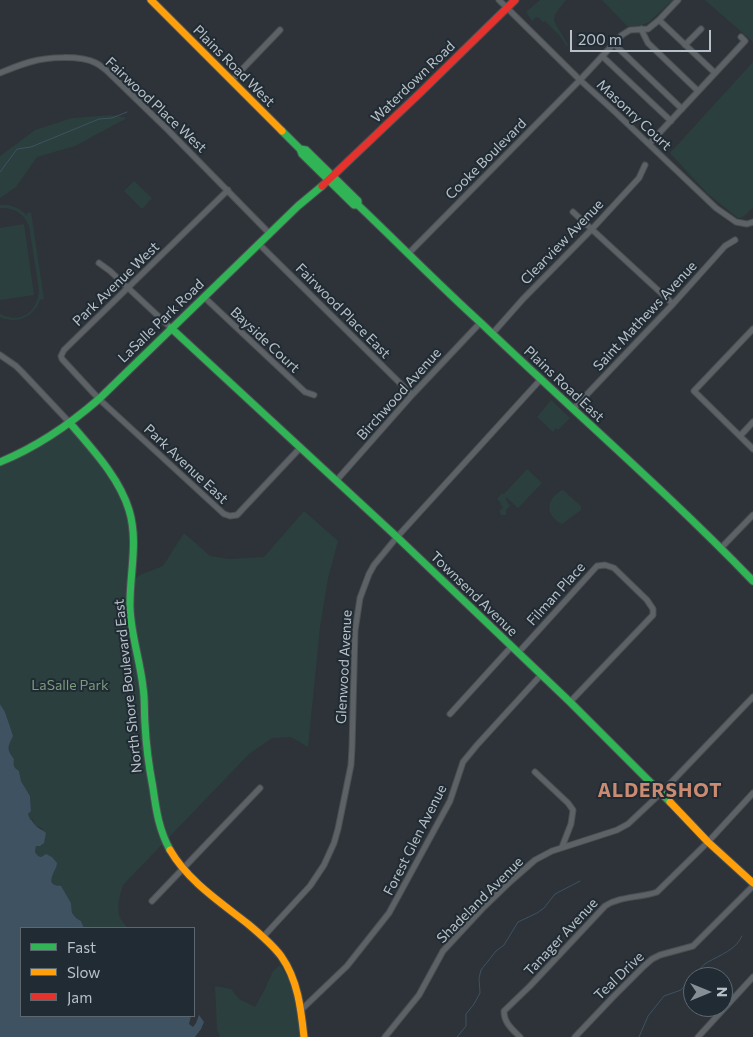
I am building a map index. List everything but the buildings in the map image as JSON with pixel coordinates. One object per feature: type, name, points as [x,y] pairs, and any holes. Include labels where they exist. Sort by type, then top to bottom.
[{"type":"street","name":"Plains Road West","points":[[151,0],[300,149],[302,154],[330,178]]},
{"type":"street","name":"Masonry Court","points":[[499,0],[580,80],[716,208],[736,222],[742,224],[753,222]]},
{"type":"street","name":"Waterdown Road","points":[[330,178],[422,92],[515,0]]},
{"type":"street","name":"Cooke Boulevard","points":[[409,253],[622,35],[630,30],[648,29],[678,0]]},
{"type":"street","points":[[659,20],[715,73]]},
{"type":"street","points":[[641,29],[648,43],[698,91]]},
{"type":"street","points":[[685,45],[701,29]]},
{"type":"street","points":[[232,81],[280,30]]},
{"type":"street","points":[[649,144],[744,41],[742,37]]},
{"type":"street","points":[[614,44],[682,109]]},
{"type":"street","points":[[602,56],[671,121]]},
{"type":"street","name":"Fairwood Place West","points":[[0,73],[18,65],[42,59],[72,58],[97,64],[106,70],[150,112],[270,234]]},
{"type":"street","name":"Clearview Avenue","points":[[492,334],[522,299],[592,229],[639,178],[645,165]]},
{"type":"street","name":"Plains Road East","points":[[330,178],[354,205],[358,205],[409,253],[480,323],[721,548],[753,581]]},
{"type":"street","name":"LaSalle Park Road","points":[[0,462],[34,447],[70,423],[99,398],[330,178]]},
{"type":"street","name":"Park Avenue West","points":[[99,398],[64,362],[61,356],[62,353],[228,190]]},
{"type":"street","points":[[573,212],[673,304]]},
{"type":"street","name":"Saint Mathews Avenue","points":[[573,409],[673,304],[725,246],[735,240]]},
{"type":"street","name":"Fairwood Place East","points":[[259,244],[412,395]]},
{"type":"street","points":[[100,263],[171,328]]},
{"type":"street","name":"Bayside Court","points":[[204,298],[305,392],[314,395]]},
{"type":"street","name":"Birchwood Avenue","points":[[336,481],[412,395],[480,323]]},
{"type":"street","name":"Townsend Avenue","points":[[171,328],[512,646],[708,842],[753,884]]},
{"type":"street","points":[[753,329],[694,391],[753,449]]},
{"type":"street","points":[[0,355],[16,366],[70,423]]},
{"type":"street","name":"Glenwood Avenue","points":[[263,937],[310,886],[324,865],[334,843],[351,765],[357,613],[360,598],[369,574],[397,537],[541,379]]},
{"type":"street","name":"Park Avenue East","points":[[99,398],[224,514],[230,516],[237,515],[243,510],[300,447]]},
{"type":"street","points":[[740,436],[753,422]]},
{"type":"street","name":"North Shore Boulevard East","points":[[70,423],[95,452],[118,486],[132,519],[134,543],[130,609],[143,687],[149,767],[155,806],[161,829],[177,861],[191,876],[276,950],[294,980],[301,1010],[304,1037]]},
{"type":"street","points":[[721,548],[753,515]]},
{"type":"street","name":"Filman Place","points":[[518,653],[597,566],[605,565],[614,568],[647,600],[653,609],[653,615],[570,702]]},
{"type":"street","points":[[450,714],[512,646]]},
{"type":"street","name":"Forest Glen Avenue","points":[[301,1010],[347,966],[389,913],[450,801],[463,762],[476,745],[541,675]]},
{"type":"street","name":"Shadeland Avenue","points":[[385,1037],[419,995],[444,951],[482,909],[511,881],[535,860],[552,851],[611,832],[628,824],[661,793],[753,697]]},
{"type":"street","points":[[535,772],[573,810],[571,824],[562,847]]},
{"type":"street","points":[[152,902],[260,788]]},
{"type":"street","name":"Tanager Avenue","points":[[520,1037],[507,1024],[504,1018],[504,1011],[508,1006],[530,986],[605,906],[613,901],[658,892],[753,793]]},
{"type":"street","name":"Teal Drive","points":[[575,1037],[652,959],[693,946],[753,884]]},
{"type":"street","points":[[698,1037],[753,976]]},
{"type":"green space","points":[[540,0],[566,0],[555,14],[554,21],[568,45],[567,47],[560,36],[545,21],[543,22],[536,17],[532,21],[526,12]]},
{"type":"green space","points":[[602,0],[673,0],[649,22],[639,26],[627,26]]},
{"type":"green space","points":[[705,0],[753,0],[753,42]]},
{"type":"green space","points":[[753,62],[753,207],[745,216],[738,218],[707,193],[670,153]]},
{"type":"green space","points":[[113,115],[127,118],[75,146],[37,157],[16,187],[0,198],[0,156],[35,130],[72,118]]},
{"type":"green space","points":[[134,181],[152,198],[142,209],[124,191]]},
{"type":"green space","points":[[0,205],[15,207],[27,216],[27,213],[31,212],[44,299],[40,300],[34,311],[19,320],[6,319],[0,317],[0,314],[14,318],[21,317],[31,311],[38,299],[39,291],[29,226],[21,214],[9,209],[0,208]]},
{"type":"green space","points":[[24,224],[34,295],[0,300],[0,228]]},
{"type":"green space","points":[[551,400],[570,418],[558,430],[556,428],[553,432],[537,417]]},
{"type":"green space","name":"LaSalle Park","points":[[70,429],[104,470],[125,507],[128,516],[131,549],[128,582],[163,566],[184,533],[210,556],[229,559],[264,557],[304,511],[338,541],[328,578],[320,627],[308,747],[291,737],[272,738],[249,754],[123,885],[118,909],[120,918],[126,927],[84,927],[81,921],[72,913],[71,903],[59,885],[54,885],[51,878],[55,871],[46,854],[41,857],[35,852],[43,829],[35,825],[28,814],[31,811],[30,796],[21,781],[19,771],[14,766],[14,759],[9,751],[8,747],[12,738],[5,712],[0,704],[0,462]]},
{"type":"green space","points":[[527,469],[542,483],[518,508],[506,497],[510,506],[506,510],[506,515],[501,515],[499,511],[503,508],[497,499]]},
{"type":"green space","points":[[563,490],[581,506],[581,510],[562,524],[552,516],[549,507],[550,502],[557,493]]},
{"type":"green space","points":[[280,965],[292,984],[301,1037],[220,1037],[217,1029],[215,986],[231,989],[239,999],[255,1007],[273,971]]},
{"type":"water","points":[[0,704],[5,712],[13,736],[9,750],[14,759],[14,766],[19,771],[21,781],[30,796],[31,811],[28,814],[36,826],[46,833],[44,843],[36,846],[35,852],[41,857],[46,854],[52,857],[57,863],[52,882],[54,885],[61,886],[71,903],[72,913],[81,921],[84,927],[20,927],[20,1017],[191,1017],[189,1024],[193,1027],[199,1015],[204,1022],[195,1037],[0,1037]]},
{"type":"waterway","points":[[0,172],[17,149],[31,147],[99,119],[112,118],[127,112]]},
{"type":"waterway","points":[[457,1037],[466,1026],[466,1014],[480,993],[479,978],[481,970],[496,951],[504,945],[518,922],[537,913],[544,908],[555,894],[580,881]]},
{"type":"waterway","points":[[701,967],[732,949],[742,936]]},
{"type":"waterway","points":[[639,1037],[648,1016],[664,996],[683,988]]},
{"type":"traffic: fast","points":[[282,131],[300,149],[302,154],[354,205],[358,205],[450,294],[652,482],[753,581]]},
{"type":"traffic: fast","points":[[300,149],[306,150],[358,201],[358,205]]},
{"type":"traffic: fast","points":[[0,462],[52,435],[99,399],[298,206],[322,186]]},
{"type":"traffic: fast","points":[[171,328],[397,537],[570,702],[670,802]]},
{"type":"traffic: fast","points":[[70,423],[96,453],[119,486],[132,522],[131,618],[144,692],[147,748],[155,804],[170,850]]},
{"type":"traffic: slow","points":[[151,0],[282,131]]},
{"type":"traffic: slow","points":[[670,802],[708,842],[753,883]]},
{"type":"traffic: slow","points":[[170,850],[195,881],[261,935],[281,956],[295,985],[300,1005],[304,1037]]},
{"type":"traffic: jam","points":[[322,186],[515,0]]},
{"type":"district","name":"ALDERSHOT","points":[[660,791]]}]
